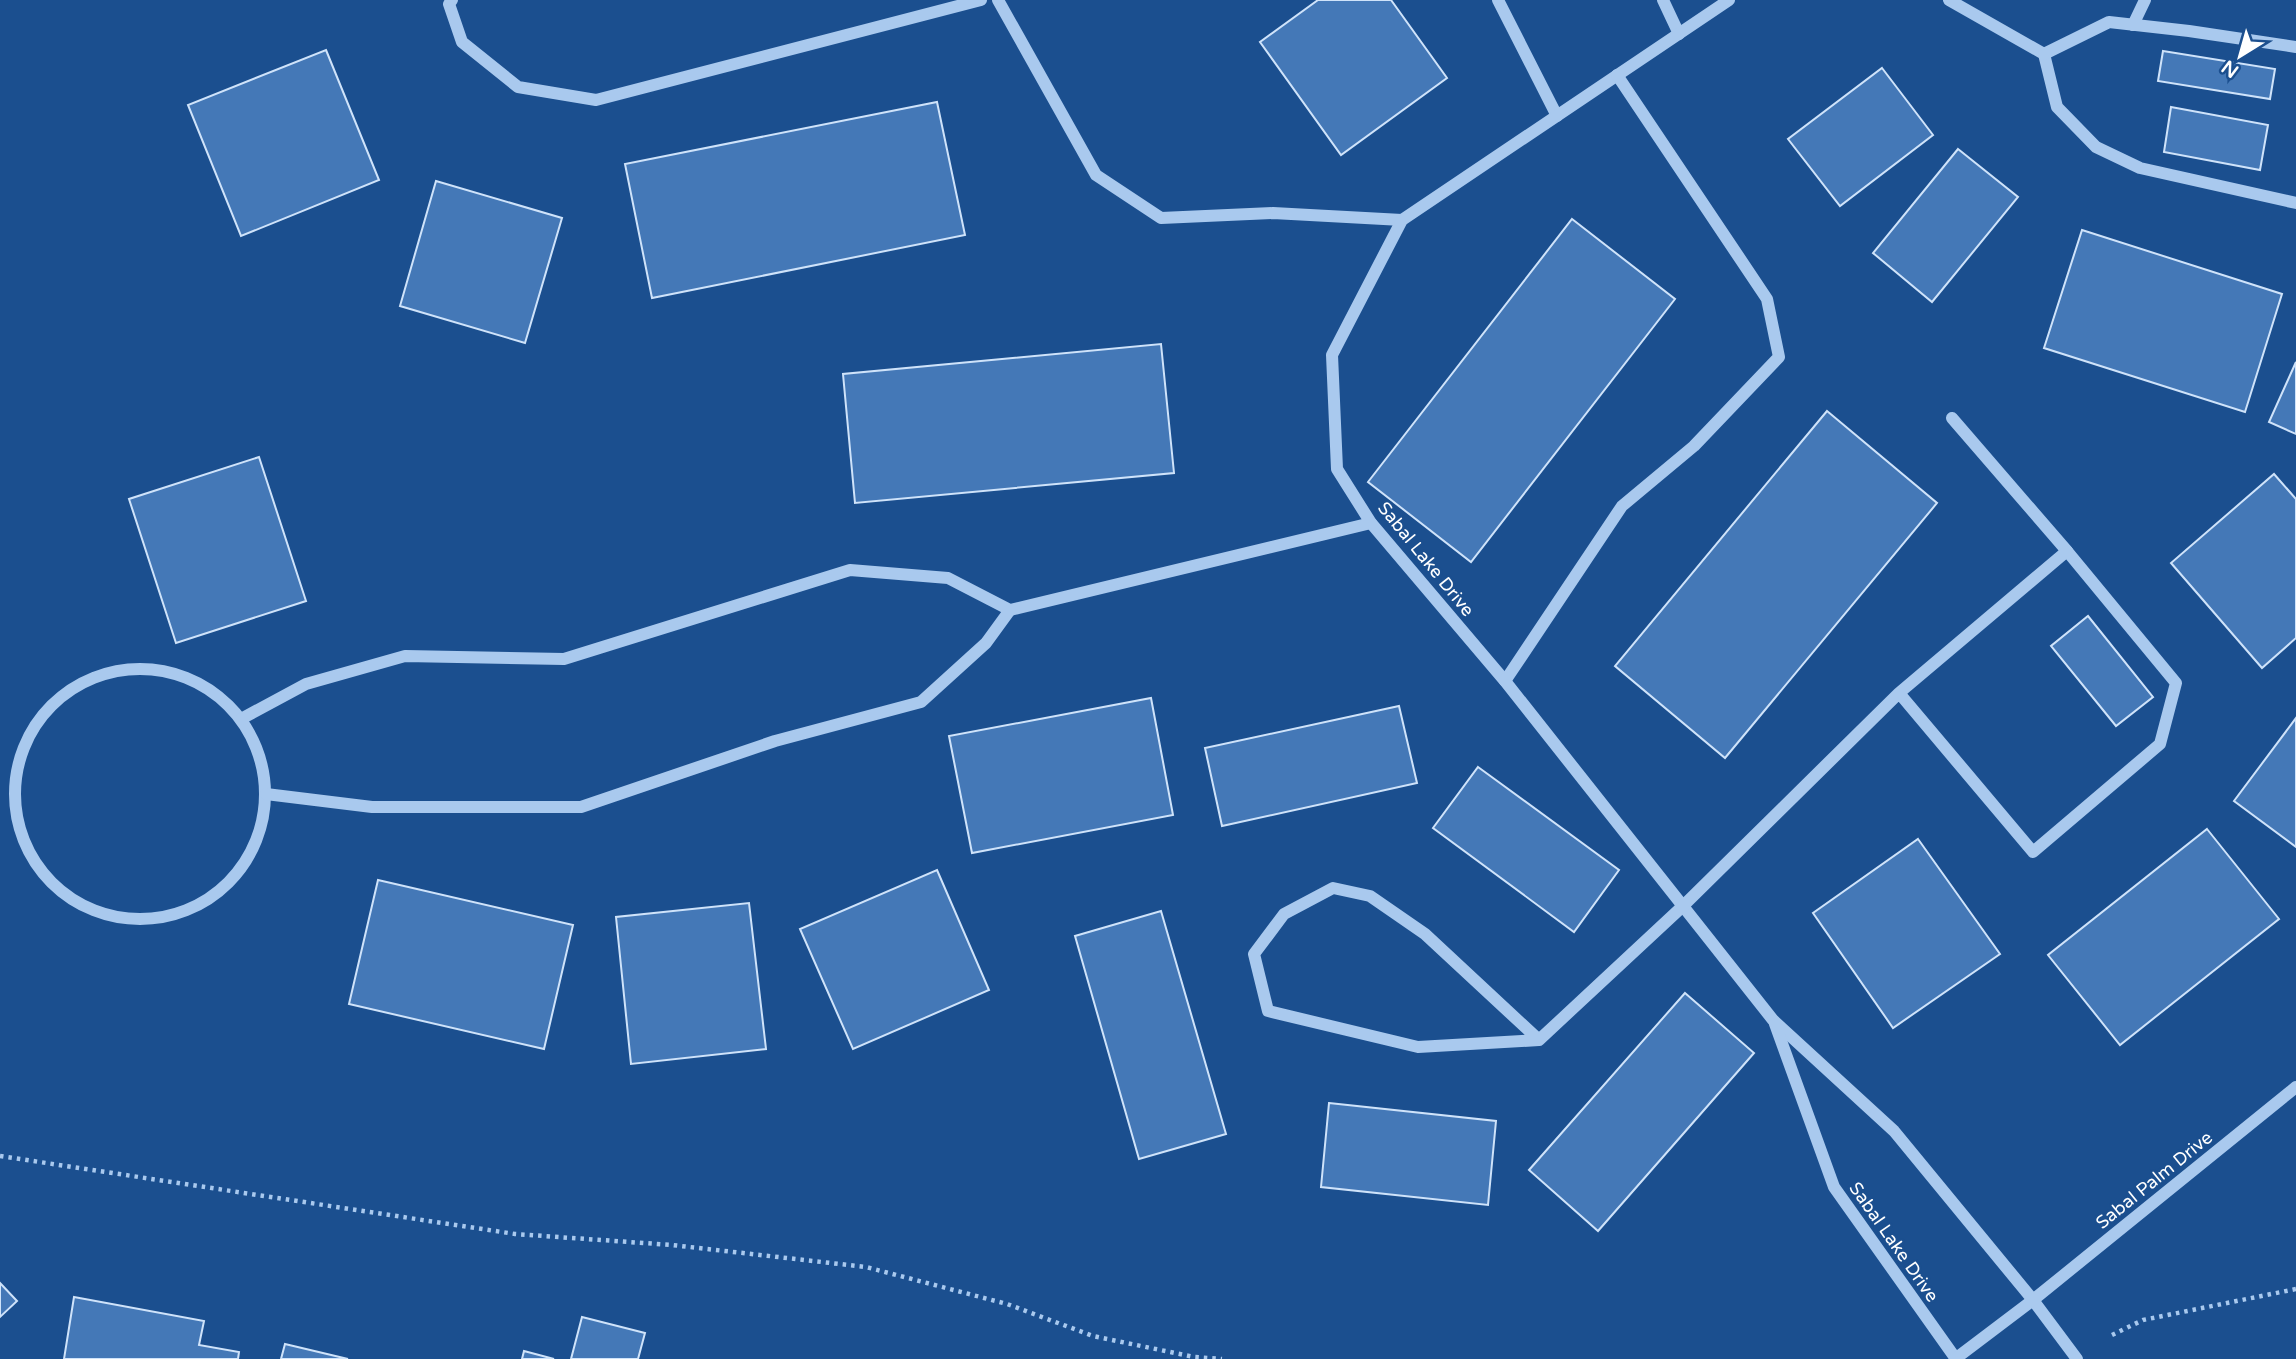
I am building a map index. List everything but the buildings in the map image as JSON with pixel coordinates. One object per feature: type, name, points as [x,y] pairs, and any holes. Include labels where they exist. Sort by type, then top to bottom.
[{"type":"street","points":[[452,0],[449,4],[462,43],[518,87],[596,100],[981,0]]},
{"type":"street","points":[[998,0],[1096,175],[1161,218],[1273,213],[1402,220]]},
{"type":"street","points":[[1498,0],[1557,116]]},
{"type":"street","points":[[1663,0],[1679,34]]},
{"type":"street","name":"Sabal Lake Drive","points":[[1728,0],[1402,220],[1332,355],[1337,469],[1371,523],[1505,681],[1773,1020],[1894,1131],[2033,1300]]},
{"type":"street","points":[[1950,0],[2044,54],[2057,107],[2096,147],[2140,168],[2296,203]]},
{"type":"street","points":[[2133,25],[2145,0]]},
{"type":"street","points":[[2044,54],[2109,22],[2296,47]]},
{"type":"street","points":[[1505,681],[1622,506],[1694,446],[1779,357],[1767,299],[1617,75]]},
{"type":"street","points":[[1899,693],[2033,852],[2160,744],[2176,683],[1952,418]]},
{"type":"street","points":[[266,794],[372,807],[581,807],[775,741],[921,702],[986,643],[1010,610],[1371,523]]},
{"type":"street","points":[[1539,1040],[1425,934],[1370,896],[1333,888],[1284,914],[1254,954],[1268,1011],[1418,1047],[1539,1040],[1683,906],[1899,693],[2067,551]]},
{"type":"street","points":[[241,719],[306,684],[404,656],[564,659],[850,570],[948,578],[1010,610]]},
{"type":"street","points":[[137,668],[177,674],[213,691],[241,719],[260,755],[266,794],[259,837],[237,875],[204,903],[163,918],[120,918],[78,903],[45,875],[22,838],[15,798],[19,759],[36,723],[63,694],[99,675],[137,668]]},
{"type":"street","name":"Sabal Lake Drive","points":[[1773,1020],[1834,1187],[1956,1359]]},
{"type":"street","name":"Sabal Palm Drive","points":[[1956,1359],[2296,1087]]},
{"type":"street","points":[[2033,1300],[2077,1359]]},
{"type":"path","points":[[0,1156],[514,1234],[672,1245],[866,1267],[1007,1304],[1093,1336],[1194,1357],[1222,1359]]},
{"type":"path","points":[[2112,1335],[2143,1320],[2296,1289]]}]
